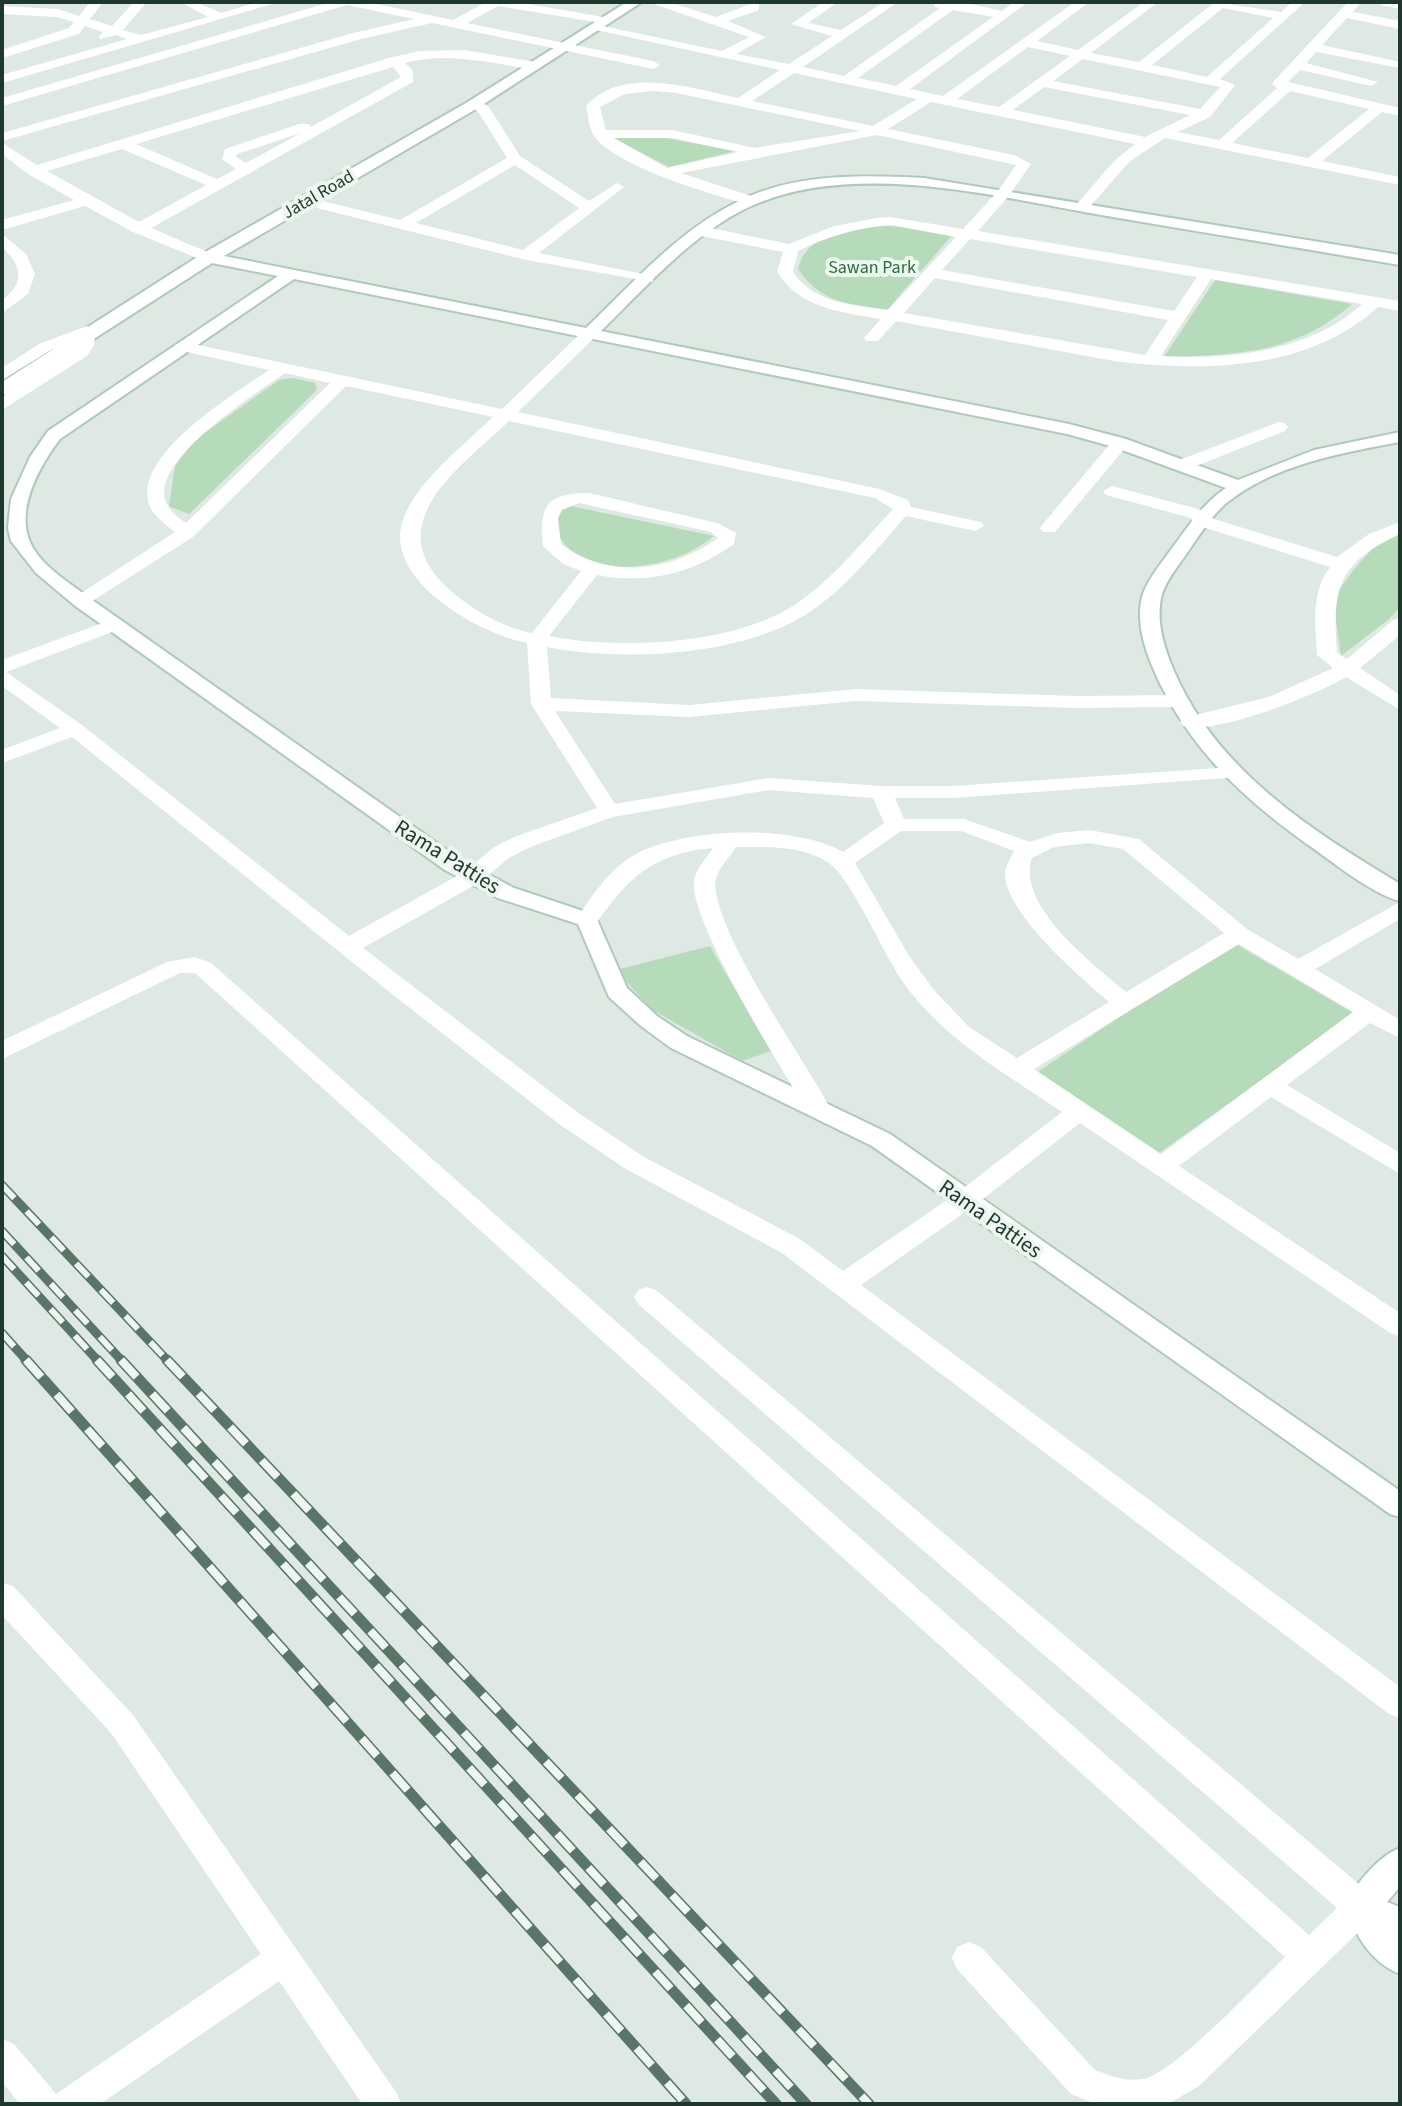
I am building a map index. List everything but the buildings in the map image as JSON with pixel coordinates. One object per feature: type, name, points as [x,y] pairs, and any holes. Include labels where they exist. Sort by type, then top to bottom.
[{"type":"street","points":[[2,54],[69,34],[97,2]]},
{"type":"street","points":[[2,66],[105,36],[116,30],[141,2]]},
{"type":"street","points":[[186,2],[219,17]]},
{"type":"street","points":[[2,102],[347,2],[456,23],[516,30],[567,46],[653,65]]},
{"type":"street","points":[[415,16],[439,2]]},
{"type":"street","points":[[456,23],[496,2],[541,16],[598,24],[723,55],[1148,142]]},
{"type":"street","name":"Jatal Road","points":[[2,390],[87,331],[202,260],[476,103],[636,2]]},
{"type":"street","points":[[654,2],[760,37],[723,55]]},
{"type":"street","points":[[832,2],[797,24],[841,34]]},
{"type":"street","points":[[741,102],[892,2]]},
{"type":"street","points":[[930,2],[1004,15]]},
{"type":"street","points":[[900,90],[1022,2]]},
{"type":"street","points":[[948,99],[1083,2]]},
{"type":"street","points":[[1003,111],[1152,2]]},
{"type":"street","points":[[1210,81],[1299,2]]},
{"type":"street","points":[[1355,2],[1279,82],[1286,87],[1400,112]]},
{"type":"street","points":[[1385,2],[1400,5]]},
{"type":"street","points":[[2,79],[266,3]]},
{"type":"street","points":[[1141,67],[1222,3],[1283,16]]},
{"type":"street","points":[[847,80],[953,4]]},
{"type":"street","points":[[717,21],[755,7]]},
{"type":"street","points":[[39,25],[62,8]]},
{"type":"street","points":[[2,10],[62,8],[83,21],[141,39],[218,75]]},
{"type":"street","points":[[306,13],[358,36]]},
{"type":"street","points":[[1345,14],[1400,25]]},
{"type":"street","points":[[2,137],[358,36],[432,19]]},
{"type":"street","points":[[1326,32],[1341,36]]},
{"type":"street","points":[[1026,43],[1228,87],[1205,114],[1129,154],[1082,207]]},
{"type":"street","points":[[1312,47],[1399,64]]},
{"type":"street","points":[[34,171],[394,61],[447,53],[535,66]]},
{"type":"street","points":[[138,229],[408,79],[406,71],[394,61]]},
{"type":"street","points":[[1346,101],[1399,64]]},
{"type":"street","points":[[1297,65],[1371,82]]},
{"type":"street","points":[[331,80],[372,98]]},
{"type":"street","points":[[1042,83],[1205,114]]},
{"type":"street","points":[[752,201],[666,173],[633,158],[600,134],[593,106],[600,99],[625,89],[648,86],[676,89],[1021,161],[1024,167],[1003,194],[872,338]]},
{"type":"street","points":[[1221,146],[1286,87]]},
{"type":"street","points":[[666,173],[756,152],[878,131],[931,96]]},
{"type":"street","points":[[476,103],[484,110],[515,159],[589,208]]},
{"type":"street","points":[[1311,163],[1379,108]]},
{"type":"street","points":[[248,170],[229,159],[230,152],[285,132],[323,127]]},
{"type":"street","points":[[600,134],[672,134],[756,152]]},
{"type":"street","points":[[1166,134],[1393,179],[1400,166]]},
{"type":"street","points":[[126,145],[220,186]]},
{"type":"street","points":[[5,152],[34,171],[40,182],[202,260]]},
{"type":"street","points":[[402,225],[515,159]]},
{"type":"street","points":[[184,347],[342,381],[505,415],[880,494],[895,498],[902,504],[902,510],[810,604],[782,620],[746,634],[690,644],[637,648],[537,639],[491,626],[440,591],[411,554],[408,534],[412,515],[428,491],[505,415],[647,279],[723,215],[752,201],[817,185],[887,179],[1003,194],[1400,260]]},
{"type":"street","points":[[526,255],[617,187]]},
{"type":"street","points":[[306,201],[526,255],[647,279]]},
{"type":"street","points":[[2,225],[80,203],[145,244],[202,260],[1069,429],[1120,443],[1238,486]]},
{"type":"street","points":[[701,231],[791,249],[836,228],[863,222],[890,221],[1400,306]]},
{"type":"street","points":[[2,239],[20,256],[28,269],[26,288],[2,308]]},
{"type":"street","points":[[791,249],[785,272],[789,280],[806,294],[837,307],[1149,361],[1189,364],[1234,361],[1288,349],[1330,336],[1353,323],[1374,302]]},
{"type":"street","points":[[2,262],[20,256]]},
{"type":"street","points":[[931,273],[1178,317]]},
{"type":"street","points":[[1149,361],[1207,273]]},
{"type":"street","name":"Rama Patties","points":[[289,275],[54,435],[41,451],[24,487],[18,520],[20,542],[50,576],[472,877],[506,893],[587,920],[617,992],[649,1021],[679,1042],[817,1106],[881,1140],[1400,1506]]},
{"type":"street","points":[[2,375],[45,347],[87,331],[86,346],[81,353],[2,405]]},
{"type":"street","points":[[187,533],[157,505],[154,492],[164,464],[188,439],[282,368]]},
{"type":"street","points":[[82,599],[187,533],[342,381]]},
{"type":"street","points":[[1180,466],[1279,427]]},
{"type":"street","points":[[1400,437],[1356,444],[1306,459],[1238,486],[1201,518],[1152,596],[1153,640],[1168,685],[1190,722],[1233,773],[1304,833],[1400,894]]},
{"type":"street","points":[[1049,528],[1120,443]]},
{"type":"street","points":[[1112,491],[1341,564]]},
{"type":"street","points":[[589,498],[727,533],[727,540],[713,553],[664,570],[635,574],[592,569],[572,562],[552,546],[549,518],[554,507],[566,501],[589,498]]},
{"type":"street","points":[[902,510],[975,526]]},
{"type":"street","points":[[1400,527],[1367,541],[1341,564],[1326,586],[1324,622],[1327,655],[1400,704]]},
{"type":"street","points":[[592,569],[537,639],[541,704],[609,811]]},
{"type":"street","points":[[2,667],[116,624]]},
{"type":"street","points":[[1190,722],[1285,700],[1346,667],[1400,624]]},
{"type":"street","points":[[2,677],[75,729],[347,947],[605,1144],[791,1246],[1400,1705]]},
{"type":"street","points":[[541,704],[689,711],[856,695],[1065,702],[1177,701]]},
{"type":"street","points":[[2,757],[75,729]]},
{"type":"street","points":[[347,947],[472,877],[501,853],[522,842],[609,811],[769,784],[881,792],[953,792],[1233,773]]},
{"type":"street","points":[[881,792],[896,825]]},
{"type":"street","points":[[953,792],[955,824]]},
{"type":"street","points":[[843,862],[896,825],[955,824],[972,827],[1029,849]]},
{"type":"street","points":[[1123,1002],[1052,936],[1017,888],[1015,873],[1018,857],[1029,849],[1047,842],[1116,838],[1131,844],[1239,934],[1400,1030]]},
{"type":"street","points":[[728,843],[705,880],[708,912],[725,948],[802,1073],[817,1106]]},
{"type":"street","points":[[587,920],[609,889],[631,866],[649,856],[691,844],[805,845],[843,862],[910,979],[961,1032],[1400,1326]]},
{"type":"street","points":[[1297,970],[1400,909]]},
{"type":"street","points":[[1015,1070],[1239,934]]},
{"type":"street","points":[[2,1051],[175,967],[195,964],[203,968],[1311,1958]]},
{"type":"street","points":[[1161,1167],[1369,1012]]},
{"type":"street","points":[[1270,1086],[1400,1165]]},
{"type":"street","points":[[843,1284],[965,1200],[1078,1112]]},
{"type":"street","points":[[647,1297],[1361,1907],[1400,1923]]},
{"type":"street","points":[[2,1595],[122,1724],[383,2104]]},
{"type":"street","points":[[969,1958],[1083,2082],[1121,2097],[1143,2096],[1163,2089],[1187,2074],[1311,1958],[1400,1863]]},
{"type":"street","points":[[1361,1907],[1370,1929],[1400,1958]]},
{"type":"street","points":[[70,2104],[282,1959]]},
{"type":"street","points":[[2,2056],[43,2104]]},
{"type":"green space","points":[[611,137],[666,138],[736,151],[669,167]]},
{"type":"green space","name":"Sawan Park","points":[[899,226],[953,234],[887,310],[826,296],[798,269],[804,255],[825,237],[854,229]]},
{"type":"green space","points":[[1215,280],[1352,304],[1331,321],[1286,342],[1240,353],[1164,357]]},
{"type":"green space","points":[[293,378],[315,383],[317,390],[189,514],[169,506],[175,466],[195,440],[279,380]]},
{"type":"green space","points":[[561,504],[714,536],[696,548],[649,565],[624,567],[600,564],[579,556],[562,541],[551,519]]},
{"type":"green space","points":[[1400,533],[1400,607],[1341,656],[1333,599],[1370,552]]},
{"type":"green space","points":[[1232,942],[1355,1014],[1159,1153],[1036,1073]]},
{"type":"green space","points":[[710,946],[771,1051],[742,1061],[651,1009],[616,970]]},
{"type":"railway","points":[[2,1185],[169,1362]]},
{"type":"railway","points":[[2,1231],[123,1362]]},
{"type":"railway","points":[[2,1256],[99,1362]]},
{"type":"railway","points":[[2,1333],[28,1362]]},
{"type":"railway","points":[[26,1360],[686,2104]]},
{"type":"railway","points":[[97,1360],[776,2104]]},
{"type":"railway","points":[[121,1360],[806,2104]]},
{"type":"railway","points":[[167,1360],[869,2104]]}]
